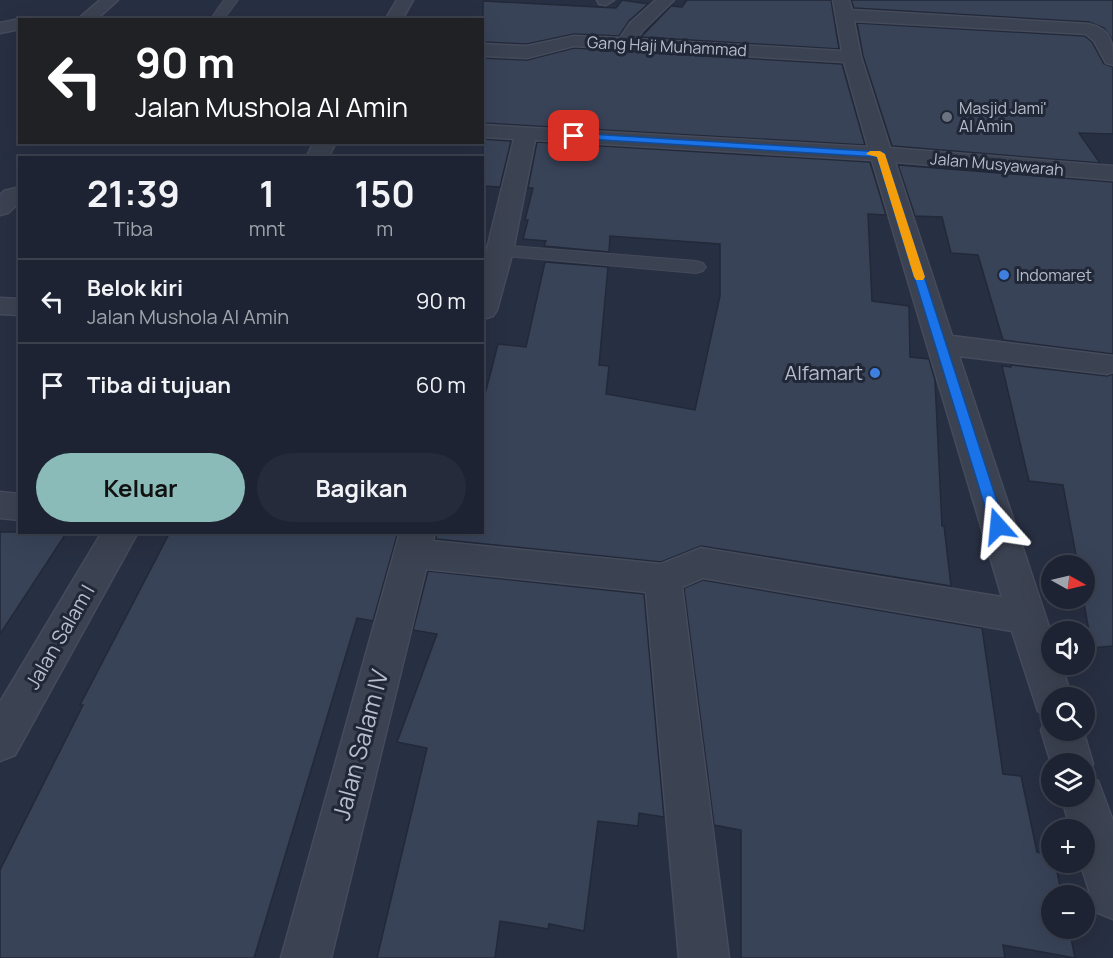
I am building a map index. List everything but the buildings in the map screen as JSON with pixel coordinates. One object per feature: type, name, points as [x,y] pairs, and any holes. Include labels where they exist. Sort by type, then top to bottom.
[{"type":"street","points":[[88,18],[110,0]]},
{"type":"street","points":[[394,18],[405,0]]},
{"type":"street","points":[[626,43],[636,27],[666,0]]},
{"type":"street","points":[[1049,687],[880,154],[852,57],[842,8],[1089,29],[1100,37],[1113,59]]},
{"type":"street","name":"Gang Haji Muhammad","points":[[484,50],[527,52],[574,41],[852,57]]},
{"type":"street","name":"Jalan Musyawarah","points":[[484,131],[880,154],[1113,173]]},
{"type":"street","points":[[484,307],[500,251],[526,133]]},
{"type":"street","points":[[0,208],[12,196],[18,194]]},
{"type":"street","points":[[0,306],[18,307]]},
{"type":"street","points":[[940,344],[1107,364]]},
{"type":"street","points":[[0,506],[18,507]]},
{"type":"street","name":"Jalan Salam I","points":[[0,741],[120,534]]},
{"type":"street","points":[[415,543],[663,579],[701,563],[1027,617]]},
{"type":"street","name":"Jalan Salam IV","points":[[306,958],[415,543]]},
{"type":"street","points":[[663,579],[704,958]]},
{"type":"street","points":[[1086,807],[1113,895]]},
{"type":"lane","points":[[218,18],[231,0]]},
{"type":"lane","points":[[500,251],[696,267]]},
{"type":"slow traffic","points":[[870,154],[880,154],[919,277]]},
{"type":"place","name":"Masjid Jami' Al Amin","points":[[947,117]]},
{"type":"place","name":"Indomaret","points":[[1004,275]]},
{"type":"place","name":"Alfamart","points":[[875,373]]},
{"type":"route","points":[[574,136],[880,154],[998,526]]}]
